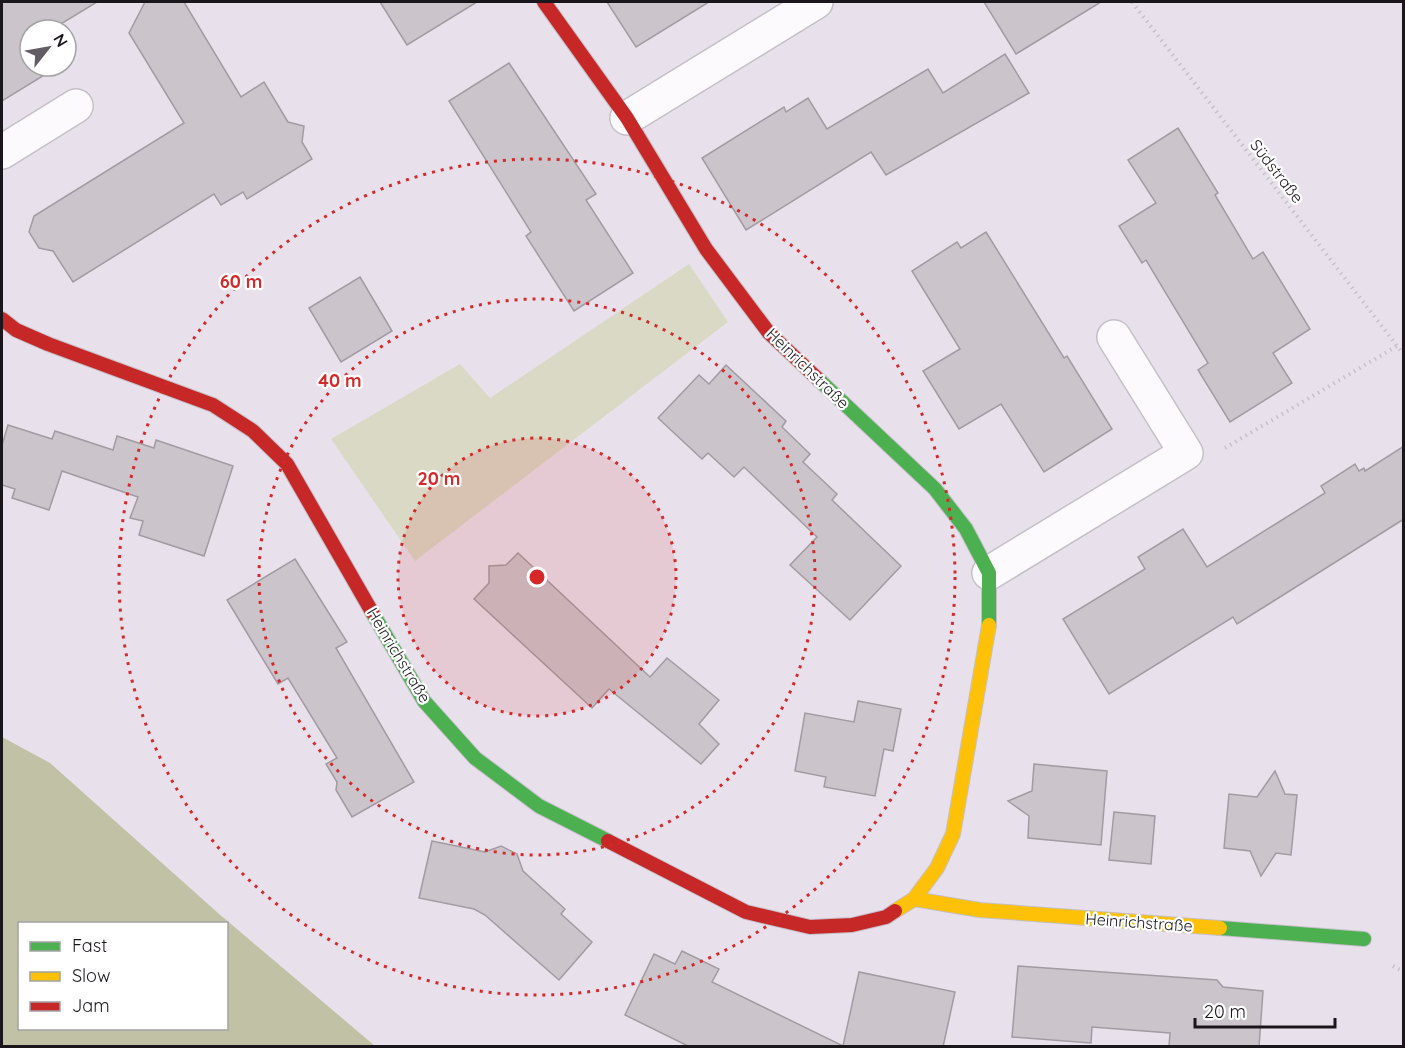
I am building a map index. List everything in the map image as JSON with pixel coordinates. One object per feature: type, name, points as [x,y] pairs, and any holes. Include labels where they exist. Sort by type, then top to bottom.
[{"type":"street","name":"Heinrichstraße","points":[[2,320],[16,330],[48,344],[213,405],[238,418],[268,443],[287,464],[424,701],[476,758],[539,806],[746,912],[810,927],[852,925],[886,916],[915,899],[937,868],[953,834],[988,641],[991,604],[989,573],[966,529],[935,489],[769,333],[706,249],[627,118],[544,2]]},
{"type":"street","points":[[627,118],[816,2]]},
{"type":"street","points":[[2,152],[76,106]]},
{"type":"street","points":[[989,573],[1186,453],[1114,337]]},
{"type":"street","name":"Heinrichstraße","points":[[915,899],[980,910],[1364,939]]},
{"type":"path","name":"Südstraße","points":[[1132,2],[1404,355]]},
{"type":"path","points":[[1186,453],[1218,452],[1397,346]]},
{"type":"green space","points":[[689,264],[728,322],[415,561],[331,439],[460,364],[490,398]]},
{"type":"green space","points":[[2,737],[50,763],[218,913],[375,1046],[2,1046]]},
{"type":"building","points":[[2,2],[97,2],[71,18],[18,18],[18,78],[39,78],[2,101]]},
{"type":"building","points":[[145,2],[184,2],[241,97],[264,82],[288,122],[304,126],[302,142],[312,159],[247,199],[243,192],[221,205],[214,194],[73,282],[53,251],[39,248],[29,232],[34,216],[184,123],[129,33]]},
{"type":"building","points":[[380,2],[477,2],[407,45]]},
{"type":"building","points":[[607,2],[709,2],[636,47]]},
{"type":"building","points":[[984,2],[1101,2],[1016,54]]},
{"type":"building","points":[[1005,54],[1029,93],[886,175],[871,152],[746,230],[702,158],[784,107],[786,112],[808,98],[827,129],[928,69],[943,93]]},
{"type":"building","points":[[509,63],[596,194],[586,200],[633,273],[574,311],[526,236],[531,232],[449,101]]},
{"type":"building","points":[[1178,128],[1218,193],[1215,195],[1253,259],[1263,252],[1310,329],[1273,353],[1292,383],[1230,422],[1198,370],[1208,363],[1146,260],[1142,263],[1119,226],[1156,203],[1128,160]]},
{"type":"building","points":[[986,232],[1064,358],[1067,356],[1112,429],[1044,472],[1001,404],[959,429],[923,371],[960,349],[912,271],[957,242],[961,248]]},
{"type":"building","points":[[360,277],[392,331],[341,362],[309,308]]},
{"type":"building","points":[[726,365],[786,421],[782,427],[810,454],[803,462],[837,494],[832,500],[901,566],[850,620],[790,565],[817,537],[744,467],[734,477],[708,453],[702,459],[658,418],[699,375],[709,384]]},
{"type":"building","points":[[8,425],[52,439],[55,431],[113,450],[117,436],[154,448],[156,440],[233,466],[204,556],[139,535],[143,521],[130,518],[138,497],[62,471],[49,510],[12,498],[15,489],[2,485],[2,445]]},
{"type":"building","points":[[1404,446],[1404,519],[1237,624],[1233,617],[1109,694],[1063,619],[1145,569],[1138,557],[1183,529],[1207,567],[1325,493],[1321,486],[1355,464],[1359,471],[1364,468],[1365,471]]},
{"type":"building","points":[[518,553],[650,677],[667,658],[719,700],[699,724],[719,744],[701,764],[609,689],[592,708],[474,599],[489,583],[489,566],[506,565]]},
{"type":"building","points":[[295,559],[347,642],[336,648],[414,782],[352,817],[336,790],[337,782],[326,764],[337,758],[288,678],[278,684],[227,600]]},
{"type":"building","points":[[858,701],[901,709],[893,751],[884,749],[875,796],[824,787],[826,777],[795,771],[805,713],[854,722]]},
{"type":"building","points":[[1034,764],[1107,771],[1101,845],[1028,838],[1029,816],[1008,801],[1032,791]]},
{"type":"building","points":[[1275,771],[1285,794],[1297,795],[1291,855],[1276,853],[1261,876],[1250,851],[1224,848],[1229,794],[1257,797]]},
{"type":"building","points":[[1114,812],[1155,816],[1151,864],[1109,860]]},
{"type":"building","points":[[432,841],[485,852],[501,846],[517,854],[523,871],[565,909],[561,914],[592,942],[559,980],[485,915],[474,909],[419,898]]},
{"type":"building","points":[[682,951],[719,969],[712,982],[843,1046],[859,972],[955,992],[943,1047],[690,1047],[625,1015],[654,954],[675,964]]},
{"type":"building","points":[[1018,966],[1217,980],[1223,987],[1263,991],[1259,1047],[1169,1047],[1170,1033],[1092,1027],[1091,1043],[1012,1037]]},
{"type":"traffic: fast","points":[[818,379],[935,489],[966,529],[989,573],[989,625]]},
{"type":"traffic: fast","points":[[372,612],[424,701],[475,758],[539,806],[608,841]]},
{"type":"traffic: fast","points":[[1220,928],[1364,939]]},
{"type":"traffic: slow","points":[[895,911],[914,899],[937,868],[953,834],[989,625]]},
{"type":"traffic: slow","points":[[914,899],[980,910],[1220,928]]},
{"type":"traffic: jam","points":[[544,2],[627,118],[706,249],[769,333],[818,379]]},
{"type":"traffic: jam","points":[[2,319],[16,330],[48,344],[213,405],[253,431],[287,464],[372,612]]},
{"type":"traffic: jam","points":[[608,841],[746,912],[810,927],[852,925],[886,917],[895,911]]}]
